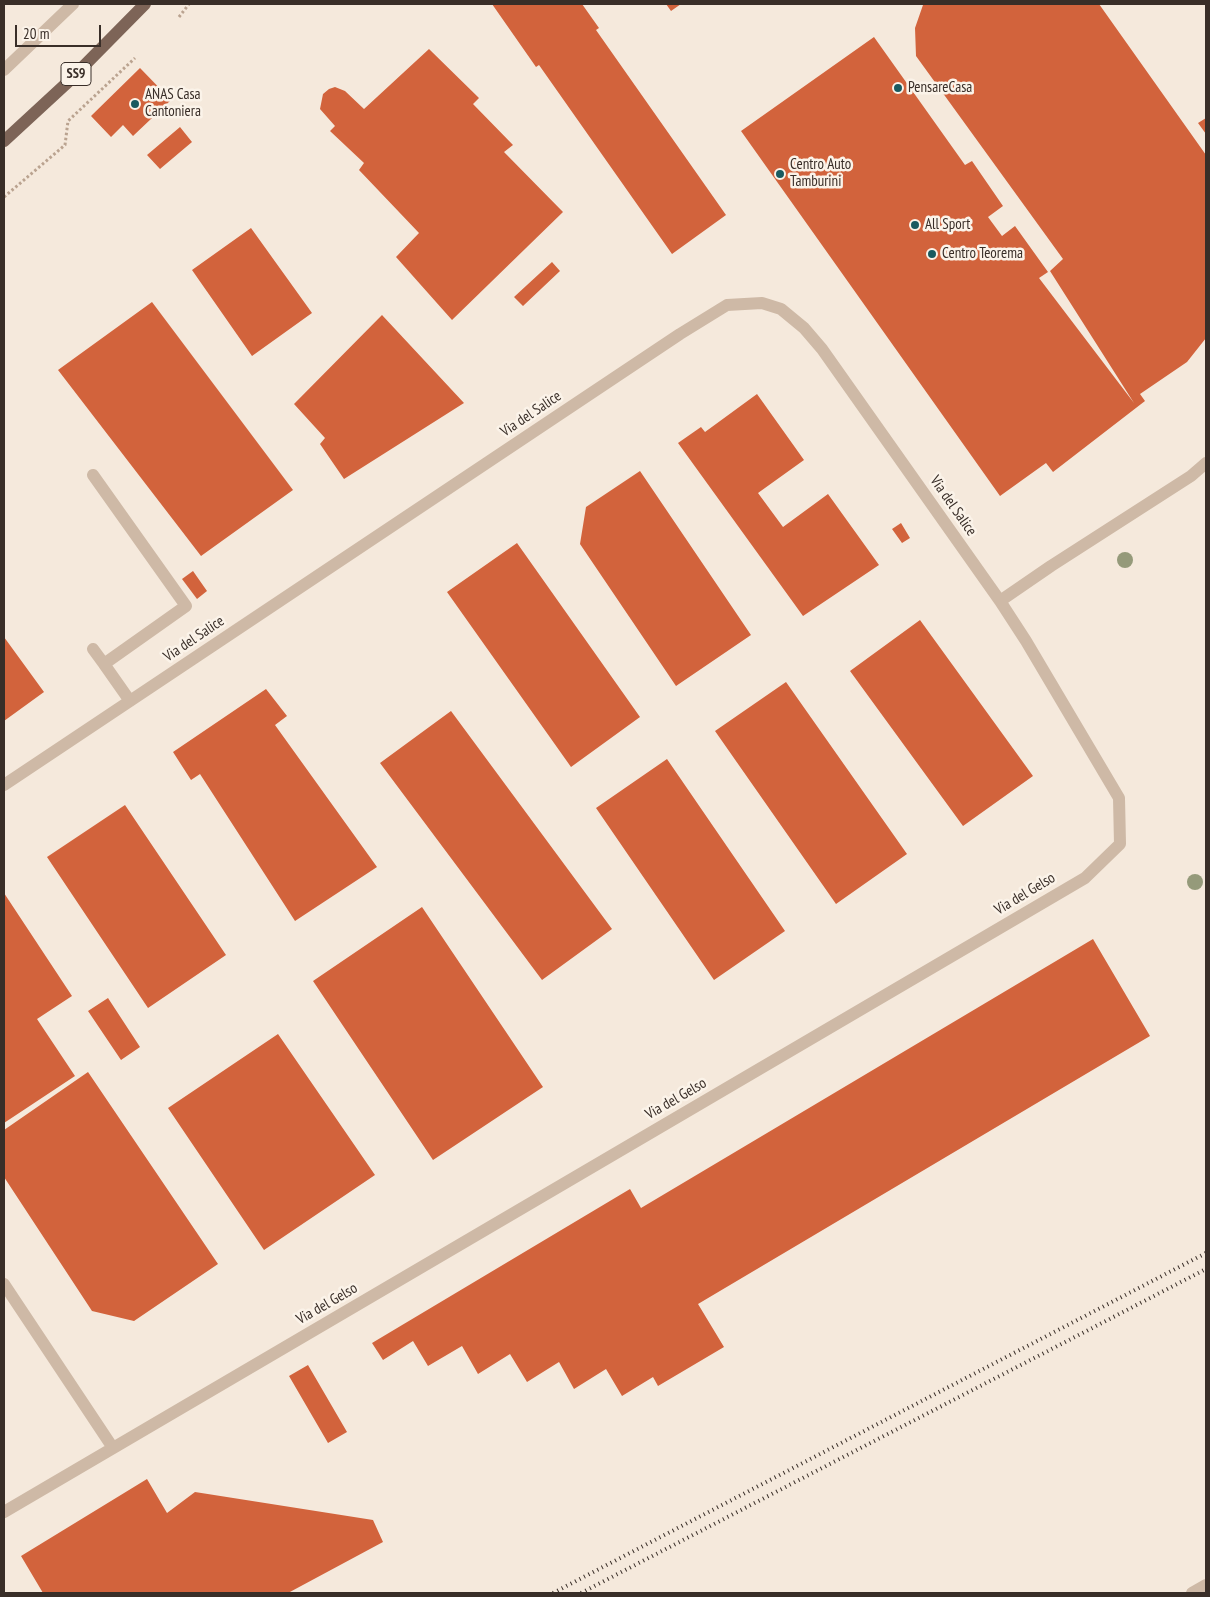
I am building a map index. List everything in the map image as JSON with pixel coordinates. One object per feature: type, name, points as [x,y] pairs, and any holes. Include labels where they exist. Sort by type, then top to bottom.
[{"type":"main road","name":"SS9","points":[[4,141],[68,82],[145,4]]},
{"type":"street","points":[[4,70],[73,4]]},
{"type":"street","name":"Via del Salice","points":[[4,785],[727,305],[762,303],[781,309],[804,328],[822,349],[1000,601]]},
{"type":"street","points":[[1000,601],[1191,476],[1206,464]]},
{"type":"street","points":[[93,476],[186,606],[104,664]]},
{"type":"street","name":"Via del Gelso","points":[[4,1512],[1085,878],[1120,844],[1119,798],[1000,601]]},
{"type":"street","points":[[94,649],[130,701]]},
{"type":"street","points":[[4,1284],[113,1448]]},
{"type":"street","points":[[1192,1593],[1206,1585]]},
{"type":"path","points":[[179,17],[189,4]]},
{"type":"path","points":[[4,197],[65,145],[68,121],[135,58]]},
{"type":"building","points":[[492,4],[582,4],[599,28],[596,30],[726,215],[672,254],[539,65],[536,67]]},
{"type":"building","points":[[666,4],[681,4],[671,11]]},
{"type":"building","points":[[1099,4],[1206,155],[1206,338],[1187,362],[1140,394],[1145,401],[1053,472],[1046,463],[1000,496],[741,131],[874,37],[965,165],[972,161],[1003,206],[988,217],[1002,236],[1015,226],[1048,272],[1039,278],[1134,403],[1050,271],[1063,259],[916,56],[915,28],[923,5]]},
{"type":"building","points":[[429,49],[479,98],[473,104],[513,145],[504,152],[563,212],[452,320],[396,257],[419,233],[359,170],[364,163],[330,131],[335,126],[320,109],[323,94],[335,87],[345,91],[364,109]]},
{"type":"building","name":"ANAS Casa Cantoniera","points":[[140,68],[171,100],[133,136],[123,125],[111,137],[91,116]]},
{"type":"building","points":[[1206,118],[1206,134],[1198,123]]},
{"type":"building","points":[[180,127],[192,142],[160,169],[147,155]]},
{"type":"building","points":[[251,228],[312,313],[252,356],[192,270]]},
{"type":"building","points":[[552,262],[560,271],[523,306],[514,297]]},
{"type":"building","points":[[152,302],[293,490],[201,556],[58,370]]},
{"type":"building","points":[[382,315],[464,403],[344,479],[320,444],[325,438],[294,404]]},
{"type":"building","points":[[757,394],[804,460],[758,493],[783,527],[828,494],[879,565],[803,616],[678,443],[701,427],[705,432]]},
{"type":"building","points":[[640,471],[751,635],[676,686],[580,544],[586,507]]},
{"type":"building","points":[[901,523],[910,538],[902,543],[892,529]]},
{"type":"building","points":[[517,543],[640,717],[571,767],[447,592]]},
{"type":"building","points":[[193,571],[207,591],[197,599],[182,579]]},
{"type":"building","points":[[920,620],[1033,776],[963,826],[850,671]]},
{"type":"building","points":[[4,637],[44,692],[4,721]]},
{"type":"building","points":[[786,682],[907,854],[836,904],[715,731]]},
{"type":"building","points":[[266,689],[287,716],[275,725],[377,867],[295,921],[200,774],[191,780],[173,752]]},
{"type":"building","points":[[451,711],[612,929],[542,980],[380,763]]},
{"type":"building","points":[[667,759],[785,931],[714,980],[596,808]]},
{"type":"building","points":[[125,805],[226,955],[148,1008],[47,857]]},
{"type":"building","points":[[4,893],[72,996],[37,1019],[75,1076],[4,1123]]},
{"type":"building","points":[[422,907],[543,1087],[433,1160],[313,981]]},
{"type":"building","points":[[1093,939],[1150,1036],[698,1304],[724,1347],[658,1386],[653,1377],[622,1396],[606,1369],[574,1389],[559,1362],[527,1382],[510,1354],[478,1374],[462,1346],[428,1366],[413,1341],[383,1360],[372,1343],[630,1189],[641,1208]]},
{"type":"building","points":[[108,998],[140,1047],[121,1060],[88,1011]]},
{"type":"building","points":[[278,1034],[375,1175],[264,1250],[168,1108]]},
{"type":"building","points":[[88,1072],[218,1264],[134,1321],[92,1311],[4,1177],[4,1130]]},
{"type":"building","points":[[308,1365],[347,1432],[328,1443],[289,1376]]},
{"type":"building","points":[[147,1479],[167,1513],[195,1492],[373,1520],[383,1542],[288,1593],[43,1593],[21,1556]]},
{"type":"railway","points":[[553,1593],[1206,1253]]},
{"type":"railway","points":[[581,1593],[1206,1269]]},
{"type":"place","name":"PensareCasa","points":[[898,88]]},
{"type":"place","name":"ANAS Casa Cantoniera","points":[[135,104]]},
{"type":"place","name":"Centro Auto Tamburini","points":[[780,174]]},
{"type":"place","name":"All Sport","points":[[915,225]]},
{"type":"place","name":"Centro Teorema","points":[[932,254]]}]
